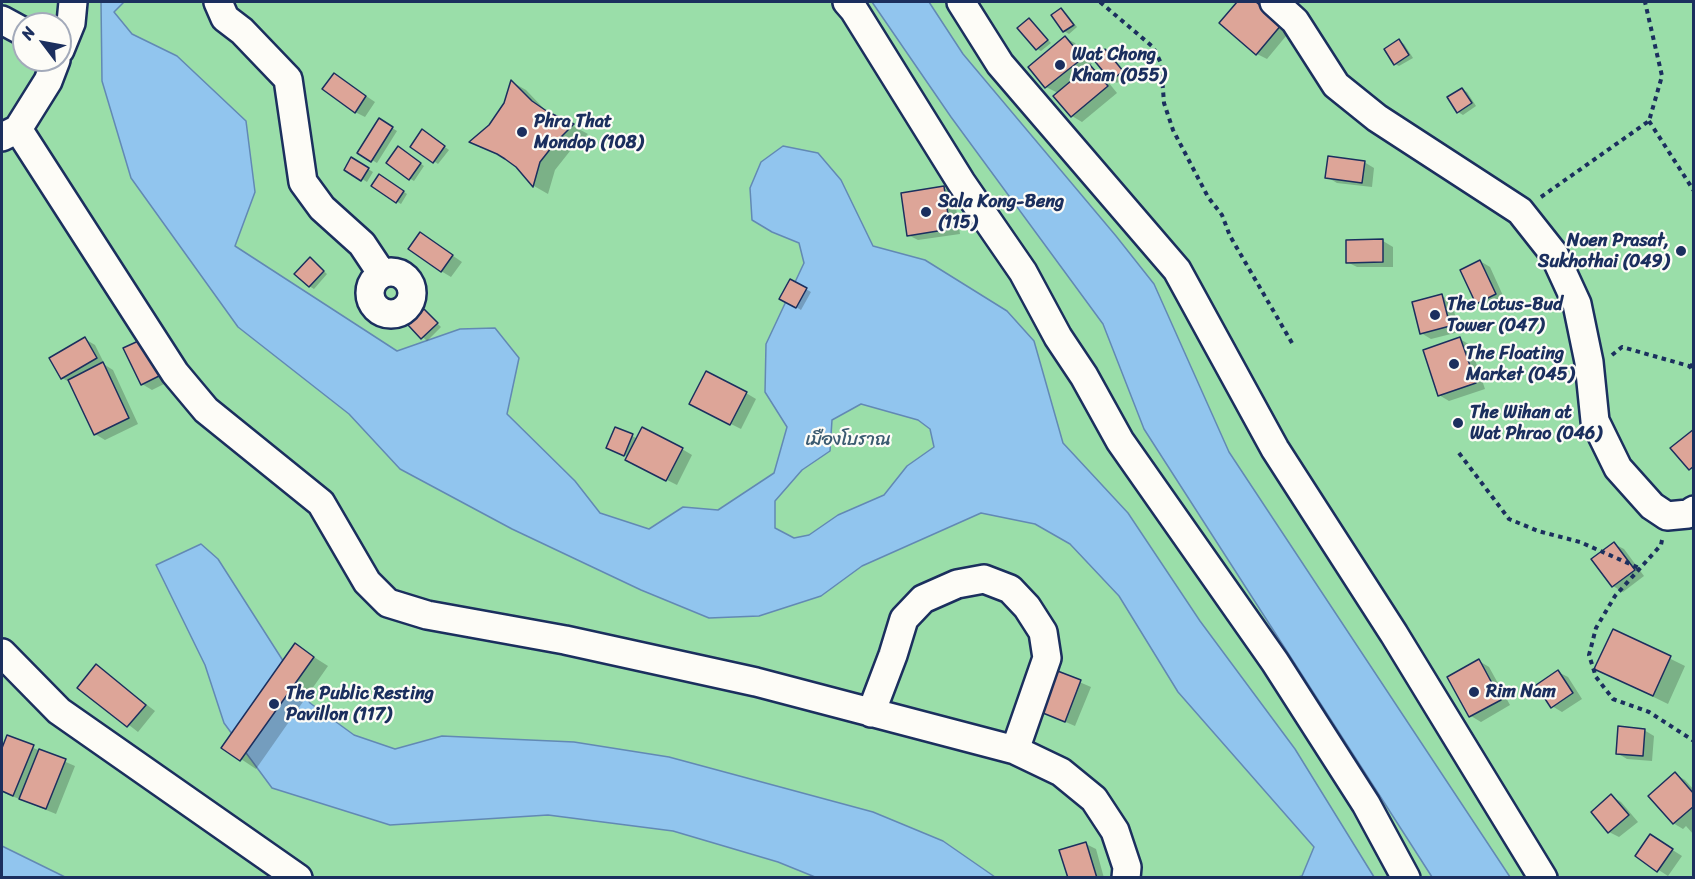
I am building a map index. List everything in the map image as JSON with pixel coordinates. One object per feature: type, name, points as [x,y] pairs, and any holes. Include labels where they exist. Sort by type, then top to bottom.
[{"type":"lane","points":[[218,2],[225,18],[242,31],[288,79],[303,182],[321,208],[362,244],[382,274]]},
{"type":"lane","points":[[847,2],[854,9],[961,182],[1023,272],[1058,337],[1084,376],[1120,441],[1275,662],[1366,804],[1406,878]]},
{"type":"lane","points":[[961,2],[1000,64],[1177,270],[1275,449],[1394,634],[1543,878]]},
{"type":"lane","points":[[1275,2],[1299,11],[1336,85],[1377,118],[1520,211],[1554,255],[1577,304],[1590,373],[1595,421],[1618,468],[1652,506],[1667,516],[1688,514],[1694,510]]},
{"type":"lane","points":[[51,72],[48,81],[10,133],[175,373],[206,410],[321,503],[367,582],[388,603],[427,615],[565,640],[756,682],[1015,750],[1061,772],[1094,799],[1115,831],[1127,867],[1126,878]]},
{"type":"lane","points":[[871,713],[904,619],[923,599],[957,584],[984,579],[1010,589],[1027,607],[1043,632],[1047,658],[1015,750]]},
{"type":"lane","points":[[2,653],[59,711],[298,878]]},
{"type":"path","points":[[1100,2],[1153,47],[1161,63],[1164,103],[1173,130],[1208,197],[1222,215],[1230,236],[1292,343]]},
{"type":"path","points":[[1520,211],[1649,121],[1662,76],[1645,2]]},
{"type":"path","points":[[1649,121],[1694,191]]},
{"type":"path","points":[[1590,373],[1622,347],[1689,366],[1692,370]]},
{"type":"path","points":[[1692,370],[1694,359]]},
{"type":"path","points":[[1459,453],[1509,519],[1538,531],[1580,542],[1639,568]]},
{"type":"path","points":[[1667,516],[1661,545],[1615,596],[1596,628],[1589,655],[1596,677],[1613,699],[1649,712],[1694,741]]},
{"type":"green space","name":"เมืองโบราณ","points":[[2,2],[1693,2],[1693,877],[2,878]]},
{"type":"water","points":[[101,2],[124,2],[114,12],[132,34],[177,56],[246,121],[255,192],[235,246],[397,351],[460,329],[495,328],[519,358],[507,414],[575,481],[600,513],[649,529],[683,507],[718,510],[774,473],[787,427],[765,392],[766,344],[804,263],[799,243],[772,232],[752,220],[750,188],[761,162],[783,146],[818,153],[841,180],[873,246],[925,260],[1007,311],[1034,341],[1063,443],[1128,513],[1200,621],[1295,749],[1374,877],[1298,877],[1302,876],[1314,847],[1178,692],[1119,596],[1070,544],[1035,524],[981,513],[862,566],[821,596],[759,616],[709,618],[641,590],[512,529],[400,469],[349,414],[238,327],[131,178],[102,81]],"holes":[[[861,404],[918,420],[930,429],[934,447],[907,466],[884,495],[838,515],[809,535],[794,538],[775,528],[775,501],[802,470],[830,451],[832,420]]]},
{"type":"water","points":[[872,2],[929,2],[963,54],[1154,284],[1229,452],[1510,877],[1432,877],[1144,429],[1103,324],[951,117]]},
{"type":"water","points":[[201,544],[218,559],[310,703],[354,735],[395,749],[442,736],[574,742],[669,757],[873,812],[943,841],[995,877],[815,877],[778,862],[673,831],[548,815],[390,825],[272,788],[224,723],[205,665],[156,565]]},
{"type":"water","points":[[2,846],[4,847],[65,877],[2,877]]},
{"type":"building","points":[[1237,2],[1256,2],[1282,24],[1256,55],[1219,23]]},
{"type":"building","points":[[1061,8],[1074,25],[1063,32],[1051,15]]},
{"type":"building","points":[[1029,18],[1048,40],[1036,50],[1017,28]]},
{"type":"building","points":[[1065,36],[1083,58],[1045,88],[1028,67]]},
{"type":"building","points":[[1399,39],[1409,55],[1394,65],[1384,49]]},
{"type":"building","points":[[1105,49],[1123,71],[1111,81],[1093,59]]},
{"type":"building","points":[[1090,65],[1108,86],[1071,117],[1053,96]]},
{"type":"building","points":[[334,73],[366,96],[355,113],[322,89]]},
{"type":"building","points":[[511,80],[532,101],[548,112],[574,124],[540,162],[533,187],[516,167],[505,159],[469,142],[489,125],[504,103]]},
{"type":"building","points":[[1462,88],[1472,103],[1457,113],[1447,97]]},
{"type":"building","points":[[379,118],[393,127],[371,162],[357,153]]},
{"type":"building","points":[[422,129],[445,146],[433,163],[410,147]]},
{"type":"building","points":[[398,146],[421,163],[409,180],[386,163]]},
{"type":"building","points":[[1328,156],[1365,161],[1362,183],[1325,178]]},
{"type":"building","points":[[351,157],[369,168],[361,181],[344,170]]},
{"type":"building","points":[[379,174],[404,191],[396,203],[371,186]]},
{"type":"building","points":[[944,186],[950,229],[907,236],[901,193]]},
{"type":"building","points":[[420,232],[453,255],[441,272],[408,249]]},
{"type":"building","points":[[1383,239],[1383,262],[1346,263],[1346,240]]},
{"type":"building","points":[[310,257],[324,271],[309,287],[294,274]]},
{"type":"building","points":[[1480,260],[1496,294],[1476,304],[1460,270]]},
{"type":"building","points":[[790,279],[807,288],[796,308],[779,299]]},
{"type":"building","points":[[1442,294],[1450,326],[1420,334],[1412,302]]},
{"type":"building","points":[[424,309],[438,323],[421,339],[408,325]]},
{"type":"building","points":[[85,337],[97,358],[61,379],[49,358]]},
{"type":"building","points":[[1460,337],[1476,383],[1438,396],[1423,350]]},
{"type":"building","points":[[145,338],[163,374],[141,385],[123,348]]},
{"type":"building","points":[[103,362],[129,418],[94,435],[68,380]]},
{"type":"building","points":[[706,371],[747,392],[730,425],[689,404]]},
{"type":"building","points":[[615,427],[633,434],[624,456],[606,448]]},
{"type":"building","points":[[642,427],[683,448],[666,481],[625,460]]},
{"type":"building","points":[[1694,429],[1694,466],[1689,470],[1670,448]]},
{"type":"building","points":[[1614,542],[1635,570],[1612,587],[1591,559]]},
{"type":"building","points":[[1613,629],[1671,656],[1653,696],[1594,669]]},
{"type":"building","points":[[295,643],[314,657],[240,761],[221,748]]},
{"type":"building","points":[[1479,659],[1501,700],[1469,717],[1447,677]]},
{"type":"building","points":[[96,664],[146,705],[127,727],[77,688]]},
{"type":"building","points":[[1055,670],[1081,680],[1065,722],[1038,711]]},
{"type":"building","points":[[1558,670],[1573,693],[1551,708],[1536,685]]},
{"type":"building","points":[[1618,726],[1645,729],[1643,756],[1616,754]]},
{"type":"building","points":[[7,735],[34,745],[13,796],[2,791],[2,748]]},
{"type":"building","points":[[39,749],[66,759],[46,809],[19,799]]},
{"type":"building","points":[[1675,772],[1694,794],[1694,806],[1673,824],[1648,796]]},
{"type":"building","points":[[1611,794],[1629,815],[1608,833],[1591,812]]},
{"type":"building","points":[[1650,834],[1673,849],[1657,872],[1635,856]]},
{"type":"building","points":[[1086,842],[1097,878],[1068,878],[1059,850]]},
{"type":"place","name":"Wat Chong Kham (055)","points":[[1060,65]]},
{"type":"place","name":"Phra That Mondop (108)","points":[[522,132]]},
{"type":"place","name":"Sala Kong-Beng (115)","points":[[926,212]]},
{"type":"place","name":"Noen Prasat, Sukhothai (049)","points":[[1681,251]]},
{"type":"place","name":"The Lotus-Bud Tower (047)","points":[[1435,315]]},
{"type":"place","name":"The Floating Market (045)","points":[[1454,364]]},
{"type":"place","name":"The Wihan at Wat Phrao (046)","points":[[1458,423]]},
{"type":"place","name":"Rim Nam","points":[[1474,692]]},
{"type":"place","name":"The Public Resting Pavillon (117)","points":[[274,704]]}]
